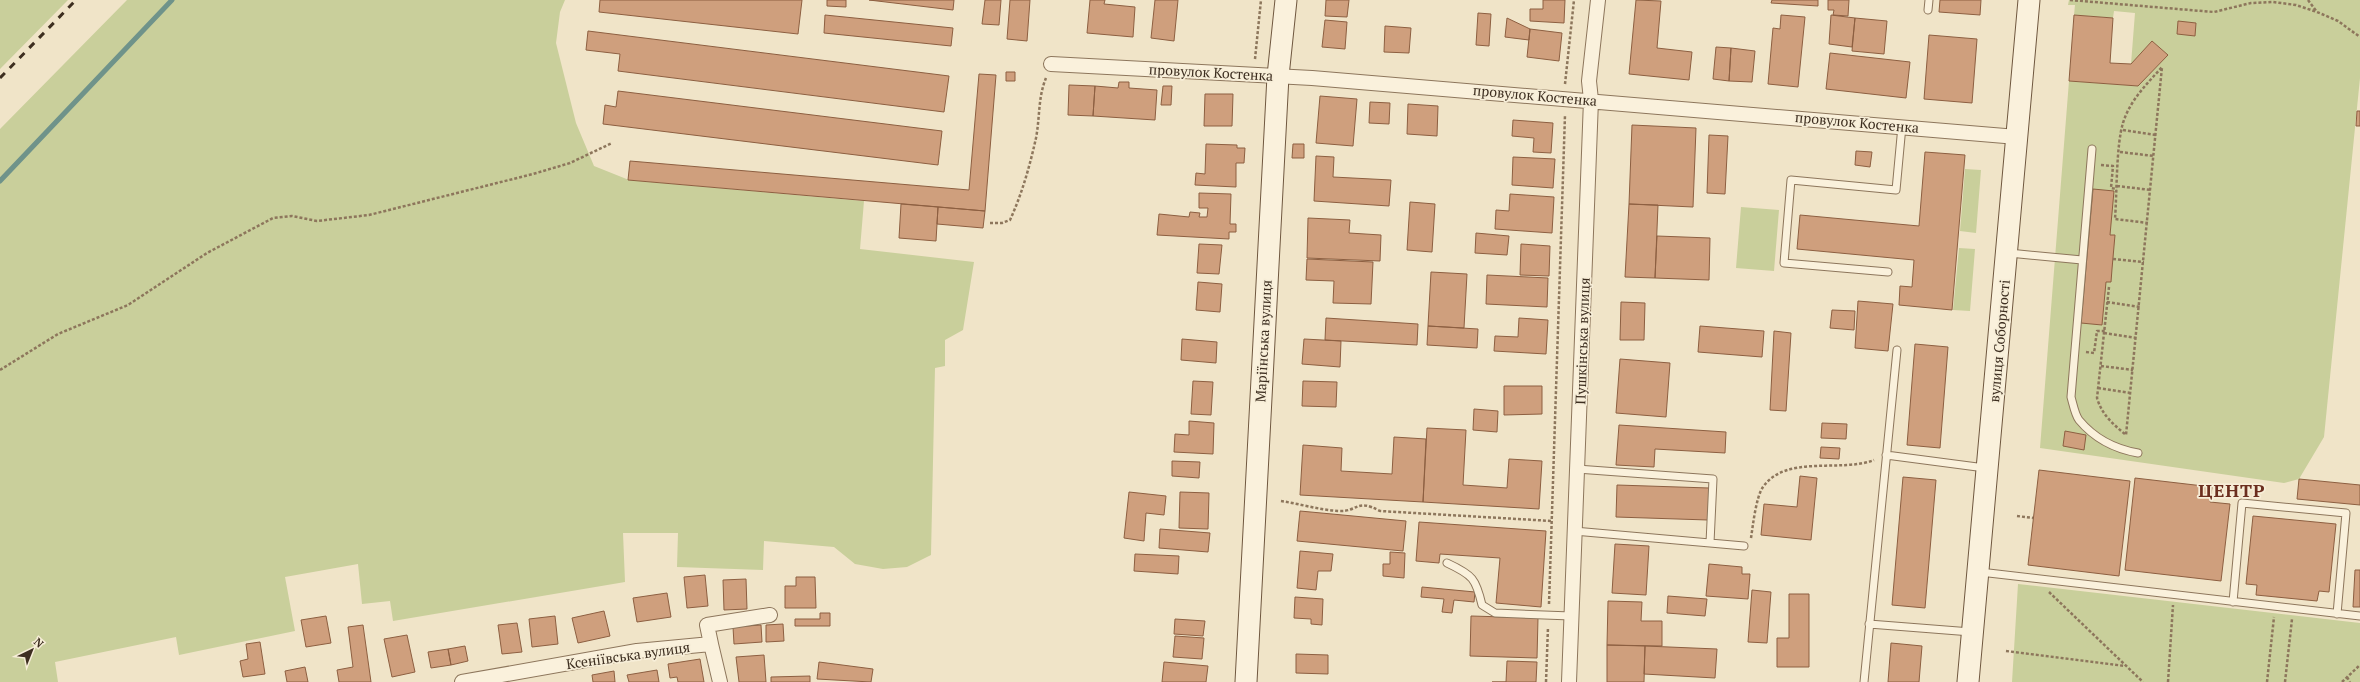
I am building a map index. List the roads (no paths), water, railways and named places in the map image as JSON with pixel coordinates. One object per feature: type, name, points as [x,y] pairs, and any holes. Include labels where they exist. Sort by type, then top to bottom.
[{"type":"main road","name":"Маріїнська вулиця","points":[[1246,682],[1278,76],[1286,0]]},
{"type":"main road","name":"вулиця Соборності","points":[[1968,682],[2030,0]]},
{"type":"street","name":"Пушкінська вулиця","points":[[1569,682],[1591,100],[1589,81],[1598,0]]},
{"type":"street","name":"провулок Костенка","points":[[1049,69],[1254,74],[1591,100],[2017,136]]},
{"type":"street","name":"Ксеніївська вулиця","points":[[462,682],[637,651],[711,644],[707,625],[770,615]]},
{"type":"street","points":[[711,644],[720,682]]},
{"type":"lane","points":[[1928,10],[1929,0]]},
{"type":"lane","points":[[1888,272],[1784,263],[1791,180],[1896,190],[1902,126]]},
{"type":"lane","points":[[2092,149],[2071,397],[2078,420],[2099,438],[2120,450],[2138,453]]},
{"type":"lane","points":[[2007,252],[2082,260]]},
{"type":"lane","points":[[1864,682],[1896,350]]},
{"type":"lane","points":[[1886,455],[1988,468]]},
{"type":"lane","points":[[1577,469],[1713,479],[1710,543]]},
{"type":"lane","points":[[2233,602],[2242,503],[2346,513],[2337,614]]},
{"type":"lane","points":[[1574,531],[1744,546]]},
{"type":"lane","points":[[1448,563],[1463,570],[1477,584],[1482,605],[1495,613],[1571,616]]},
{"type":"lane","points":[[1978,572],[2360,616]]},
{"type":"lane","points":[[1869,624],[1973,632]]},
{"type":"waterway","points":[[0,181],[172,0]]},
{"type":"railway","points":[[0,78],[76,0]]},
{"type":"district","name":"ЦЕНТР","points":[[2232,490]]}]
